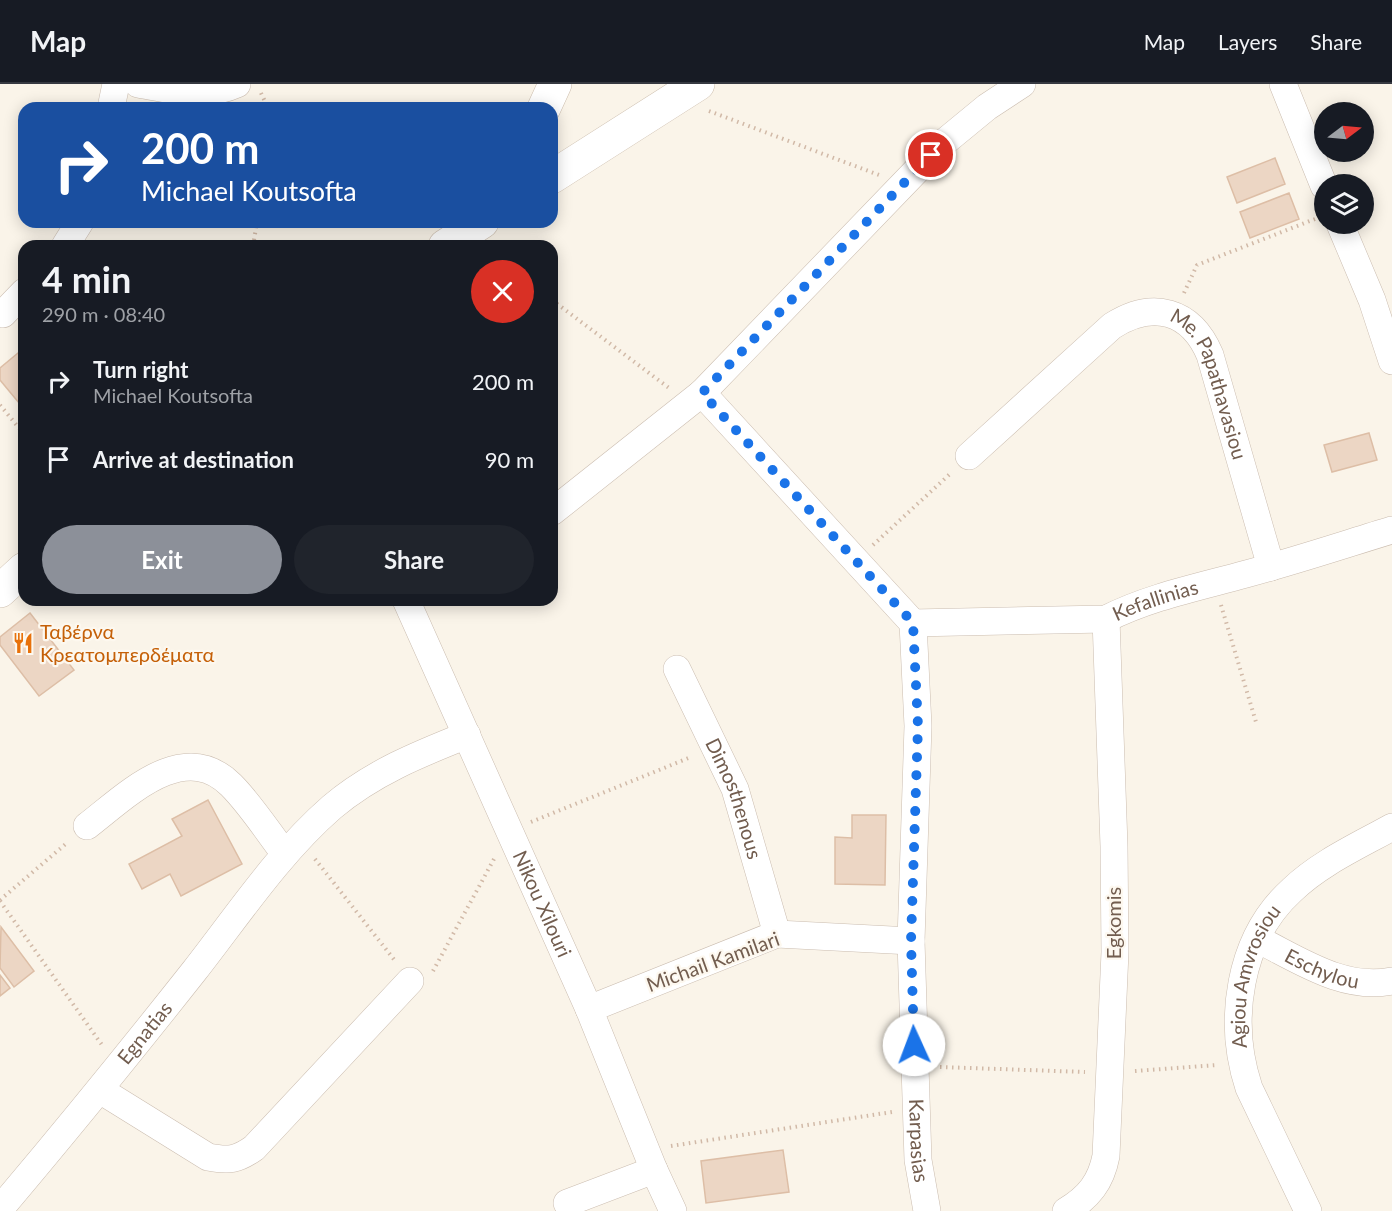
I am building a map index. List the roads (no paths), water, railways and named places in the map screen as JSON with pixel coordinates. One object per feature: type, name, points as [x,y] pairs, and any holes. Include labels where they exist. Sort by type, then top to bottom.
[{"type":"main road","points":[[547,102],[555,84]]},
{"type":"main road","points":[[558,173],[686,91]]},
{"type":"main road","points":[[454,240],[473,228]]},
{"type":"main road","points":[[0,591],[18,574]]},
{"type":"street","points":[[112,102],[116,84]]},
{"type":"street","points":[[138,84],[192,93],[206,93],[237,84]]},
{"type":"street","points":[[558,507],[696,398],[942,144],[966,123],[1022,84]]},
{"type":"street","points":[[1283,84],[1319,174]]},
{"type":"street","points":[[1346,234],[1382,297],[1392,361]]},
{"type":"street","points":[[3,314],[18,298]]},
{"type":"street","name":"Me. Papathavasiou","points":[[969,456],[1113,326],[1134,314],[1148,311],[1174,316],[1196,330],[1204,340],[1210,355],[1271,567]]},
{"type":"street","points":[[696,398],[856,561],[913,623]]},
{"type":"street","name":"Kefallinias","points":[[913,623],[1106,619],[1126,609],[1392,530]]},
{"type":"street","name":"Nikou Xilouri","points":[[412,606],[467,735],[590,1009],[650,1160],[673,1211]]},
{"type":"street","name":"Egkomis","points":[[1066,1211],[1090,1194],[1098,1183],[1106,1156],[1115,940],[1106,619]]},
{"type":"street","name":"Karpasias","points":[[913,623],[918,726],[911,941],[918,1160],[927,1211]]},
{"type":"street","name":"Dimosthenous","points":[[677,669],[735,789],[777,934]]},
{"type":"street","name":"Egnatias","points":[[0,1209],[118,1068],[292,847],[332,807],[373,777],[419,754],[467,735]]},
{"type":"street","points":[[87,826],[152,777],[166,770],[183,767],[202,769],[218,775],[231,785],[292,847]]},
{"type":"street","name":"Agiou Amvrosiou","points":[[1308,1211],[1249,1088],[1241,1063],[1238,1037],[1240,996],[1248,957],[1279,902],[1293,888],[1323,867],[1392,827]]},
{"type":"street","name":"Michail Kamilari","points":[[590,1009],[777,934],[911,941]]},
{"type":"street","name":"Eschylou","points":[[1257,939],[1324,972],[1347,980],[1392,981]]},
{"type":"street","points":[[100,1090],[208,1157],[224,1160],[241,1157],[254,1148],[410,981]]},
{"type":"street","points":[[567,1203],[650,1160]]},
{"type":"place","name":"Ταβέρνα Κρεατομπερδέματα","points":[[23,643]]}]
